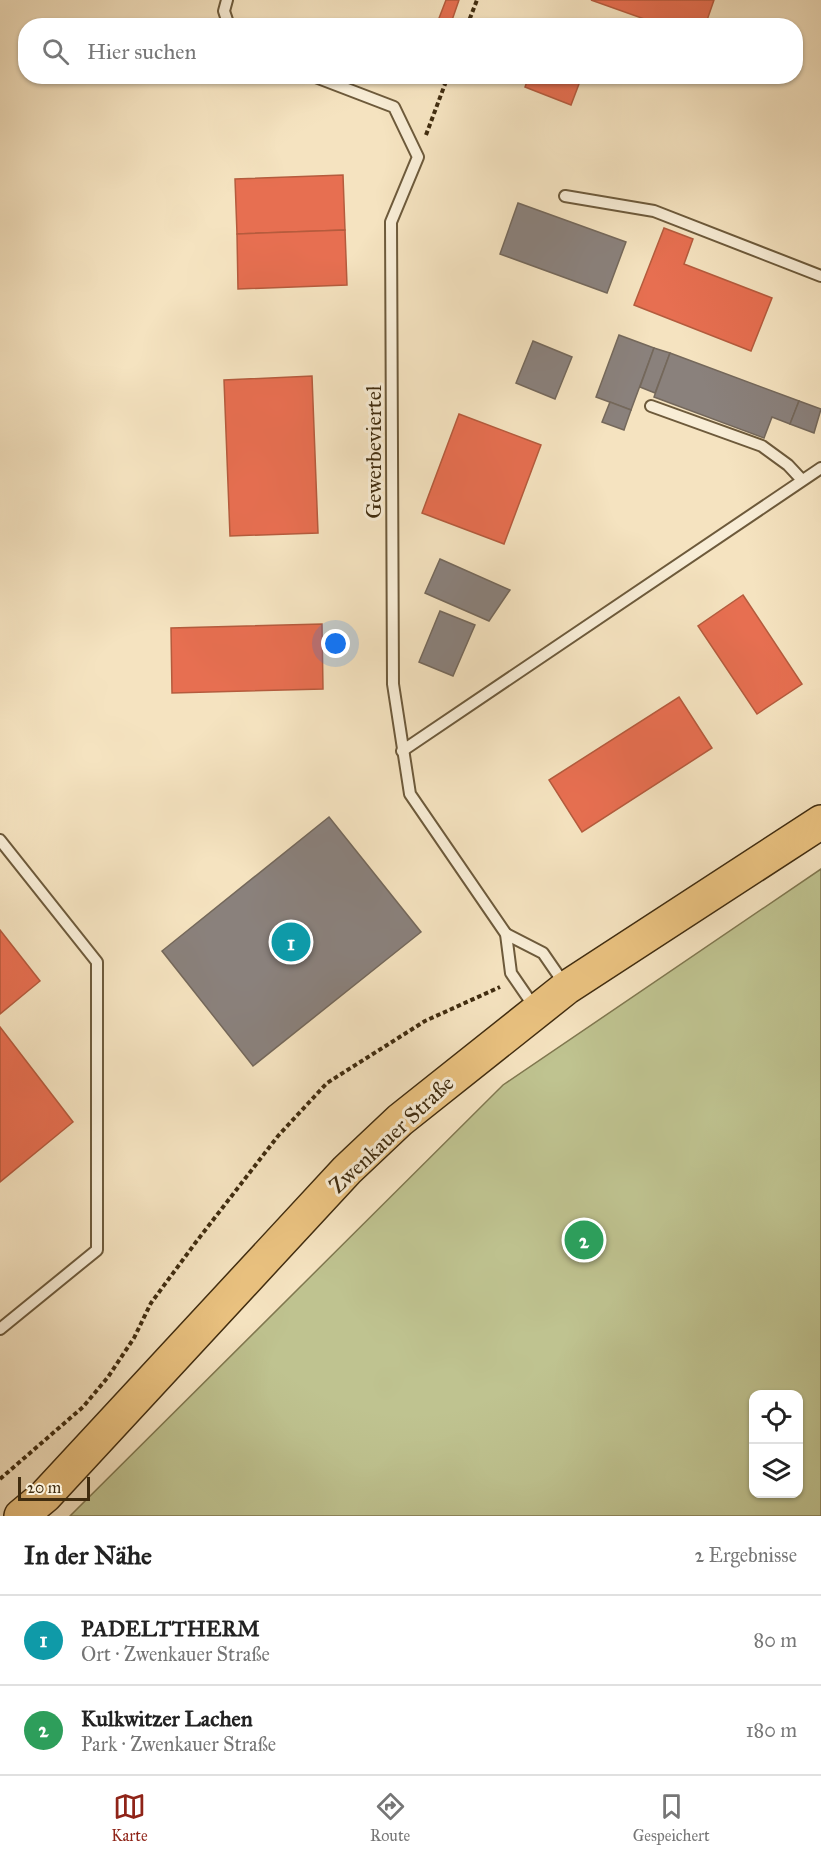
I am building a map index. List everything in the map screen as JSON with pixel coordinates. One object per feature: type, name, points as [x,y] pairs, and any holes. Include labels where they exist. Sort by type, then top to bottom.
[{"type":"main road","name":"Zwenkauer Straße","points":[[21,1516],[45,1496],[347,1170],[400,1120],[567,988],[821,822]]},
{"type":"lane","points":[[226,18],[224,11],[227,0]]},
{"type":"lane","points":[[334,84],[394,107],[418,157]]},
{"type":"lane","name":"Gewerbeviertel","points":[[418,157],[391,222],[393,684],[402,751],[410,794],[506,934],[511,973],[536,1011]]},
{"type":"lane","points":[[565,196],[654,212],[821,276]]},
{"type":"lane","points":[[651,406],[762,446],[788,465],[802,480]]},
{"type":"lane","points":[[402,751],[821,468]]},
{"type":"lane","points":[[0,840],[97,962],[97,1250],[0,1329]]},
{"type":"lane","name":"Gewerbeviertel","points":[[506,934],[543,953],[567,988]]},
{"type":"path","points":[[470,18],[477,0]]},
{"type":"path","points":[[418,157],[445,84]]},
{"type":"path","points":[[0,1479],[83,1407],[121,1357],[151,1303],[196,1242],[278,1136],[327,1083],[425,1021],[516,979]]},
{"type":"green space","points":[[821,869],[821,1516],[70,1516],[503,1085]]},
{"type":"building: Handel","points":[[446,0],[459,0],[453,18],[439,18]]},
{"type":"building: Handel","points":[[591,0],[714,0],[708,18],[642,18]]},
{"type":"building: Handel","points":[[526,84],[579,84],[571,105],[525,87]]},
{"type":"building: Handel","points":[[343,175],[345,230],[237,234],[235,179]]},
{"type":"building: Handel","points":[[664,228],[693,239],[684,264],[772,298],[751,351],[634,305]]},
{"type":"building: Handel","points":[[345,230],[347,285],[238,289],[237,234]]},
{"type":"building: Handel","points":[[312,376],[318,533],[230,536],[224,380]]},
{"type":"building: Handel","points":[[459,414],[541,445],[504,544],[422,513]]},
{"type":"building: Handel","points":[[743,595],[802,684],[757,714],[698,626]]},
{"type":"building: Handel","points":[[322,624],[323,689],[172,693],[171,628]]},
{"type":"building: Handel","points":[[679,697],[712,748],[582,832],[549,780]]},
{"type":"building: Handel","points":[[0,930],[40,981],[0,1014]]},
{"type":"building: Handel","points":[[0,1027],[73,1122],[0,1182]]},
{"type":"building: Industrie","points":[[518,203],[626,242],[607,293],[500,254]]},
{"type":"building: Industrie","points":[[619,335],[654,348],[631,410],[596,397]]},
{"type":"building: Industrie","points":[[533,341],[572,357],[555,399],[516,383]]},
{"type":"building: Industrie","points":[[654,348],[670,353],[655,393],[640,387]]},
{"type":"building: Industrie","points":[[670,353],[799,401],[790,424],[772,417],[764,438],[654,397]]},
{"type":"building: Industrie","points":[[799,401],[821,409],[814,433],[790,424]]},
{"type":"building: Industrie","points":[[610,402],[631,410],[624,430],[602,422]]},
{"type":"building: Industrie","points":[[440,559],[510,590],[489,621],[425,593]]},
{"type":"building: Industrie","points":[[440,611],[475,625],[453,676],[419,662]]},
{"type":"building: Industrie","points":[[329,817],[421,932],[253,1066],[162,951]]},
{"type":"place","name":"PADELTTHERM","points":[[291,942]]},
{"type":"place","name":"Kulkwitzer Lachen","points":[[584,1240]]}]
